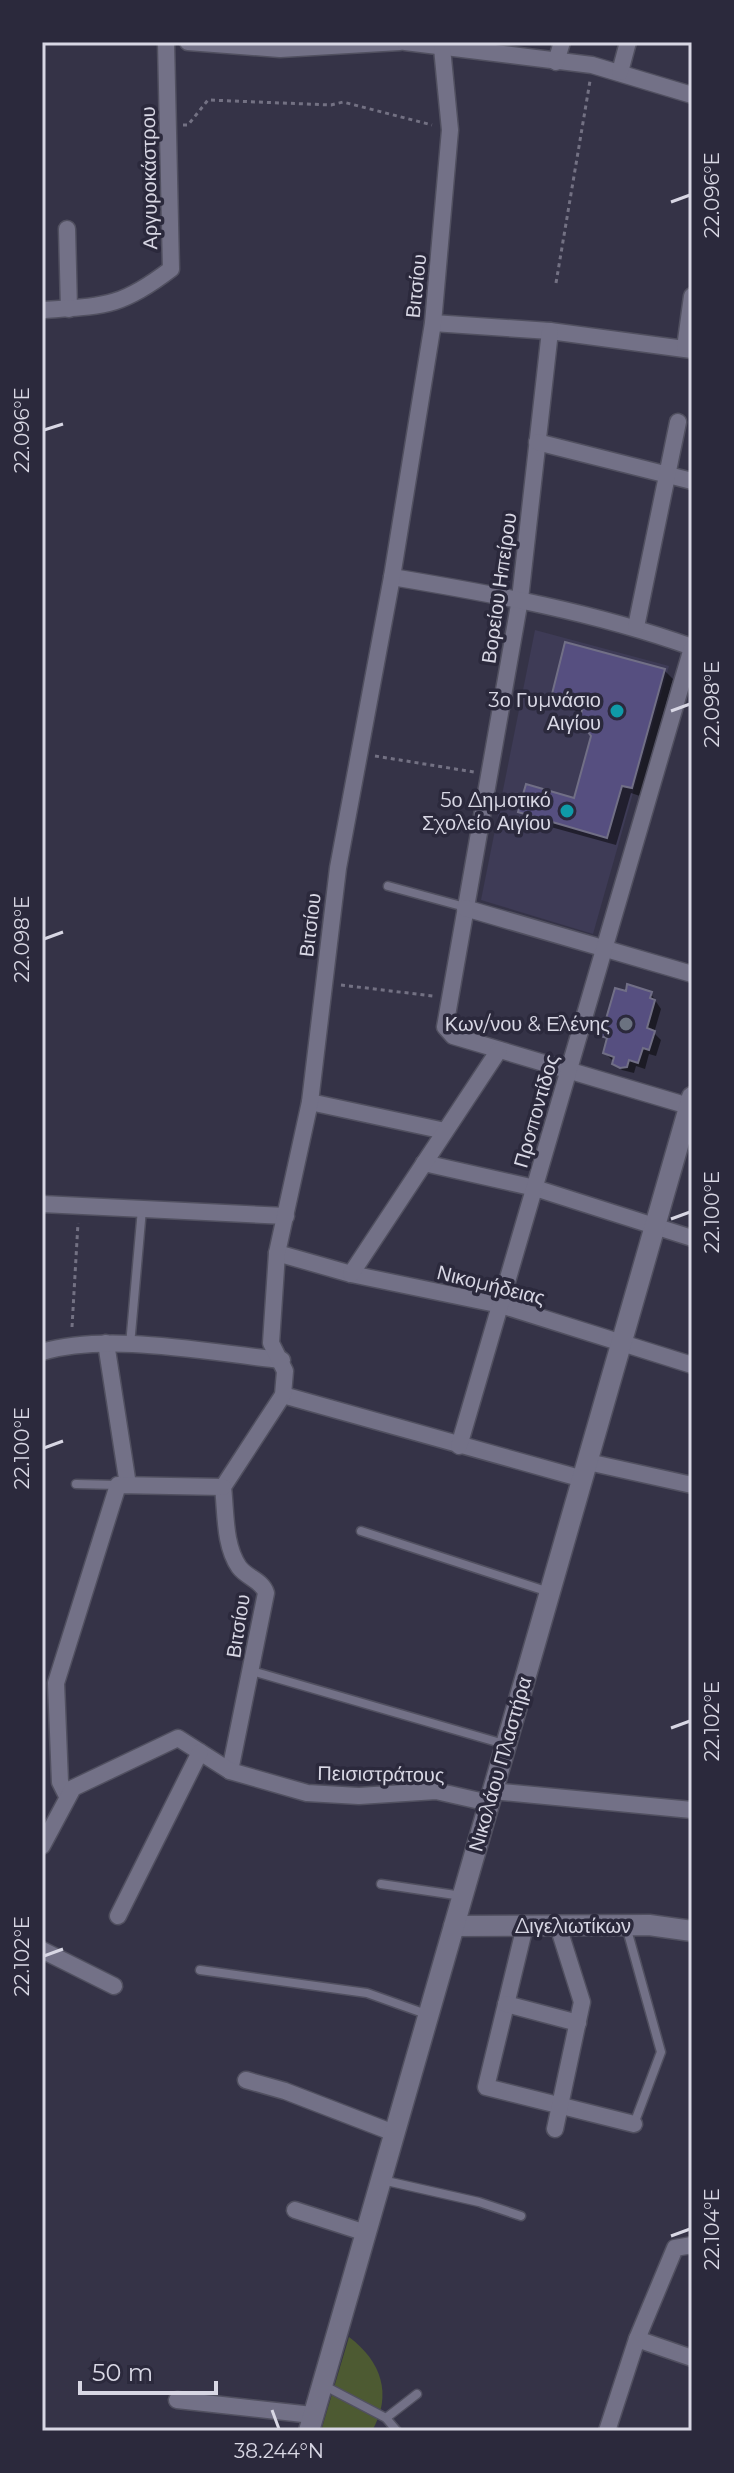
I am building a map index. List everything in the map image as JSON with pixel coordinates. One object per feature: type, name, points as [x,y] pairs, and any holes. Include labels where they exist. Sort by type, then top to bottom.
[{"type":"main road","name":"Νικολάου Πλαστήρα","points":[[310,2423],[691,1104]]},
{"type":"main road","name":"Διγελιωτίκων","points":[[454,1926],[625,1926],[692,1931]]},
{"type":"street","name":"Αργυροκάστρου","points":[[42,310],[101,307],[137,295],[171,269],[166,42]]},
{"type":"street","points":[[188,42],[280,49],[402,42],[442,48],[474,46],[556,62],[592,65],[692,95]]},
{"type":"street","points":[[556,62],[562,42]]},
{"type":"street","points":[[620,72],[628,42]]},
{"type":"street","name":"Βιτσίου","points":[[283,1395],[285,1371],[271,1343],[277,1253],[310,1102],[338,868],[392,577],[433,323],[450,130],[442,48]]},
{"type":"street","points":[[67,229],[69,309]]},
{"type":"street","points":[[433,323],[550,331],[688,349],[692,296]]},
{"type":"street","name":"Βορείου Ηπείρου","points":[[499,1050],[453,1036],[445,1027],[520,599],[550,331]]},
{"type":"street","points":[[636,627],[678,422]]},
{"type":"street","points":[[537,442],[692,481]]},
{"type":"street","points":[[392,577],[520,599],[636,627],[692,648]]},
{"type":"street","name":"Προποντίδος","points":[[459,1446],[692,648]]},
{"type":"street","points":[[465,908],[692,974]]},
{"type":"street","points":[[351,1274],[499,1050],[691,1104]]},
{"type":"street","points":[[310,1102],[445,1131]]},
{"type":"street","points":[[424,1163],[535,1188],[692,1238]]},
{"type":"street","points":[[42,1204],[286,1216]]},
{"type":"street","name":"Νικομήδειας","points":[[277,1253],[351,1274],[501,1305],[692,1365]]},
{"type":"street","points":[[42,1352],[71,1343],[106,1343],[282,1360]]},
{"type":"street","points":[[42,1846],[67,1796],[60,1782],[56,1683],[123,1485],[106,1343]]},
{"type":"street","points":[[123,1485],[223,1487],[283,1395],[459,1446],[586,1471],[692,1485]]},
{"type":"street","name":"Βιτσίου","points":[[223,1487],[233,1555],[243,1572],[261,1584],[266,1593],[230,1771]]},
{"type":"street","name":"Πεισιστράτους","points":[[67,1796],[73,1788],[178,1738],[230,1771],[307,1793],[359,1796],[436,1791],[692,1810]]},
{"type":"street","points":[[118,1916],[200,1752]]},
{"type":"street","points":[[525,1926],[486,2087],[634,2124]]},
{"type":"street","points":[[555,2129],[582,2002],[558,1926]]},
{"type":"street","points":[[42,1950],[114,1986]]},
{"type":"street","points":[[506,2004],[578,2023]]},
{"type":"street","points":[[246,2080],[285,2091],[394,2133]]},
{"type":"street","points":[[295,2210],[366,2233]]},
{"type":"street","points":[[607,2431],[637,2339],[675,2248],[692,2245]]},
{"type":"street","points":[[637,2339],[692,2358]]},
{"type":"street","points":[[177,2400],[310,2423]]},
{"type":"lane","points":[[388,886],[465,908]]},
{"type":"lane","points":[[130,1345],[142,1208]]},
{"type":"lane","points":[[76,1484],[123,1485]]},
{"type":"lane","points":[[361,1531],[550,1592]]},
{"type":"lane","points":[[252,1671],[506,1745]]},
{"type":"lane","points":[[381,1884],[462,1896]]},
{"type":"lane","points":[[625,1926],[661,2052],[634,2124]]},
{"type":"lane","points":[[200,1970],[367,1993],[428,2015]]},
{"type":"lane","points":[[381,2180],[479,2202],[521,2216]]},
{"type":"lane","points":[[322,2384],[386,2418],[397,2431]]},
{"type":"lane","points":[[386,2418],[417,2394]]},
{"type":"path","points":[[556,283],[592,65]]},
{"type":"path","points":[[168,124],[188,125],[208,100],[331,105],[343,102],[450,130]]},
{"type":"path","points":[[358,753],[490,774]]},
{"type":"path","points":[[323,982],[448,998]]},
{"type":"path","points":[[71,1343],[80,1205]]},
{"type":"shaded area","points":[[535,630],[669,666],[593,934],[481,900]]},
{"type":"green space","points":[[349,2337],[376,2368],[382,2404],[372,2431],[321,2431]]},
{"type":"building","name":"3ο Γυμνάσιο Αιγίου","points":[[565,642],[665,669],[632,788],[622,786],[607,838],[518,812],[526,784],[574,798],[591,736],[579,720],[583,707],[551,698]]},
{"type":"building","name":"Κων/νου & Ελένης","points":[[627,984],[652,992],[650,998],[655,1000],[647,1028],[655,1031],[649,1050],[643,1048],[638,1063],[629,1060],[627,1067],[620,1068],[612,1064],[614,1057],[603,1053],[607,1038],[601,1036],[615,988],[626,991]]},
{"type":"place","name":"3ο Γυμνάσιο Αιγίου","points":[[617,711]]},
{"type":"place","name":"5ο Δημοτικό Σχολείο Αιγίου","points":[[567,811]]},
{"type":"place","name":"Κων/νου & Ελένης","points":[[626,1024]]}]
